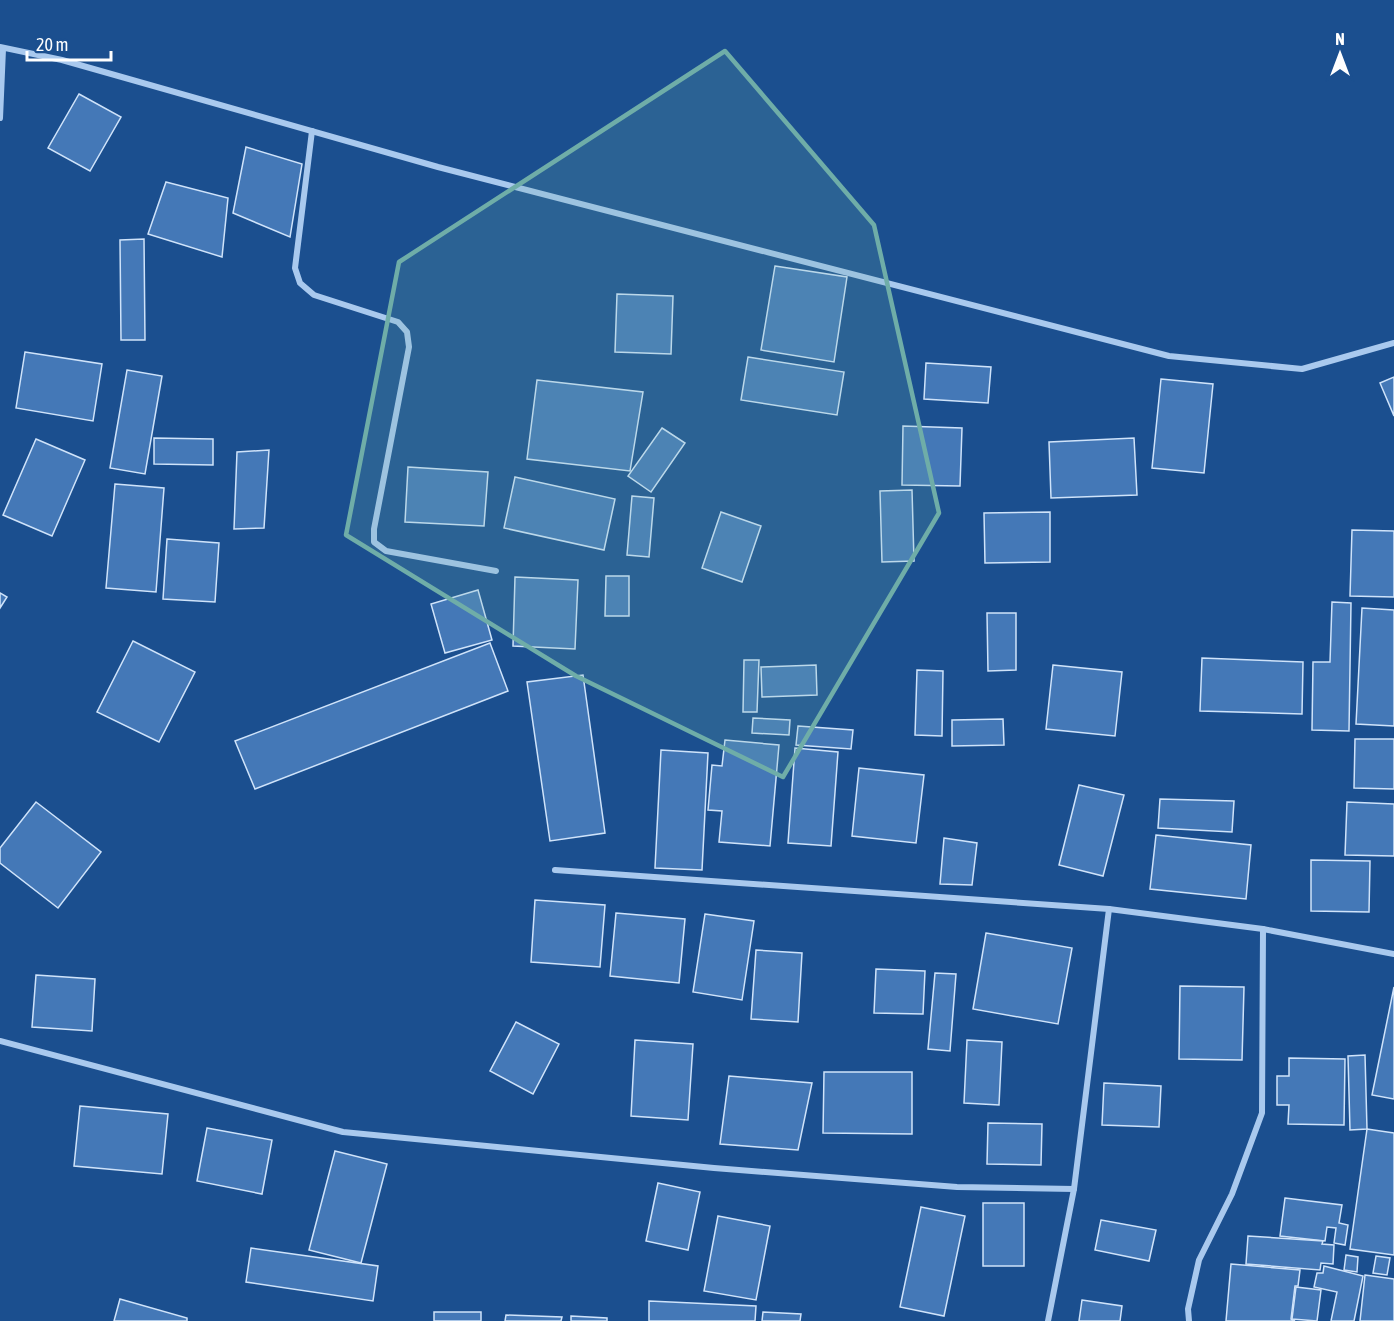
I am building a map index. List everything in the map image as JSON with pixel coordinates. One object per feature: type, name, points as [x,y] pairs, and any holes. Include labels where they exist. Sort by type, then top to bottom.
[{"type":"street","points":[[0,118],[2,48],[62,60],[438,167],[1168,356],[1302,369],[1394,343]]},
{"type":"street","points":[[312,131],[295,268],[300,283],[314,295],[398,322],[407,332],[410,347],[374,530],[374,542],[386,551],[496,571]]},
{"type":"street","points":[[555,870],[1109,909],[1263,929],[1394,954]]},
{"type":"street","points":[[1048,1321],[1074,1189],[1109,909]]},
{"type":"street","points":[[1189,1321],[1188,1309],[1199,1260],[1232,1194],[1262,1113],[1263,929]]},
{"type":"street","points":[[0,1041],[343,1132],[714,1168],[957,1186],[1074,1189]]},
{"type":"highlighted area","points":[[725,51],[874,225],[939,513],[783,777],[576,676],[346,535],[399,262]]},
{"type":"building","points":[[79,94],[121,117],[90,171],[48,148]]},
{"type":"building","points":[[246,147],[302,164],[290,237],[233,213]]},
{"type":"building","points":[[166,182],[228,198],[222,257],[148,234]]},
{"type":"building","points":[[144,239],[145,340],[121,340],[120,240]]},
{"type":"building","points":[[775,266],[847,277],[834,362],[761,350]]},
{"type":"building","points":[[617,294],[673,296],[671,354],[615,352]]},
{"type":"building","points":[[25,352],[102,364],[93,421],[16,408]]},
{"type":"building","points":[[748,357],[844,372],[837,415],[741,400]]},
{"type":"building","points":[[926,363],[991,367],[988,403],[924,399]]},
{"type":"building","points":[[127,370],[162,376],[145,474],[110,468]]},
{"type":"building","points":[[1394,377],[1394,416],[1380,383]]},
{"type":"building","points":[[1161,379],[1213,384],[1204,473],[1152,468]]},
{"type":"building","points":[[537,380],[643,392],[630,471],[527,459]]},
{"type":"building","points":[[903,426],[962,428],[960,486],[902,485]]},
{"type":"building","points":[[662,428],[685,443],[651,492],[628,476]]},
{"type":"building","points":[[154,438],[213,439],[213,465],[154,464]]},
{"type":"building","points":[[1134,438],[1137,495],[1051,498],[1049,442]]},
{"type":"building","points":[[36,439],[85,460],[52,536],[3,515]]},
{"type":"building","points":[[269,450],[264,528],[234,529],[237,452]]},
{"type":"building","points":[[408,467],[488,472],[484,526],[405,522]]},
{"type":"building","points":[[515,477],[615,499],[604,550],[504,528]]},
{"type":"building","points":[[115,484],[164,488],[156,592],[106,588]]},
{"type":"building","points":[[912,490],[914,561],[882,562],[880,491]]},
{"type":"building","points":[[632,496],[654,498],[649,557],[627,555]]},
{"type":"building","points":[[721,512],[761,526],[742,582],[702,568]]},
{"type":"building","points":[[1050,512],[1050,562],[985,563],[984,513]]},
{"type":"building","points":[[1352,530],[1394,531],[1394,597],[1350,596]]},
{"type":"building","points":[[167,539],[219,543],[215,602],[163,599]]},
{"type":"building","points":[[606,576],[629,576],[629,616],[605,616]]},
{"type":"building","points":[[515,577],[578,580],[575,649],[513,646]]},
{"type":"building","points":[[478,590],[492,640],[445,653],[431,604]]},
{"type":"building","points":[[0,593],[7,597],[0,608]]},
{"type":"building","points":[[1332,602],[1351,603],[1349,731],[1312,730],[1313,662],[1330,662]]},
{"type":"building","points":[[1362,608],[1394,610],[1394,726],[1356,724]]},
{"type":"building","points":[[987,613],[1016,613],[1016,670],[988,671]]},
{"type":"building","points":[[133,641],[195,672],[159,742],[97,712]]},
{"type":"building","points":[[490,643],[508,691],[255,789],[235,741]]},
{"type":"building","points":[[1202,658],[1303,662],[1302,714],[1200,711]]},
{"type":"building","points":[[744,660],[759,660],[757,712],[743,712]]},
{"type":"building","points":[[816,665],[817,695],[762,697],[761,667]]},
{"type":"building","points":[[1053,665],[1122,672],[1115,736],[1046,729]]},
{"type":"building","points":[[917,670],[943,671],[942,736],[915,735]]},
{"type":"building","points":[[583,675],[605,833],[550,841],[527,682]]},
{"type":"building","points":[[753,718],[790,720],[789,735],[752,733]]},
{"type":"building","points":[[1003,719],[1004,745],[952,746],[952,720]]},
{"type":"building","points":[[798,726],[853,730],[851,749],[796,745]]},
{"type":"building","points":[[1355,739],[1394,739],[1394,789],[1354,788]]},
{"type":"building","points":[[725,740],[779,745],[770,846],[719,842],[722,811],[708,810],[712,765],[722,766]]},
{"type":"building","points":[[795,748],[838,752],[831,846],[788,843]]},
{"type":"building","points":[[661,750],[708,753],[702,870],[655,868]]},
{"type":"building","points":[[859,768],[924,775],[916,843],[852,836]]},
{"type":"building","points":[[1079,785],[1124,795],[1103,876],[1059,865]]},
{"type":"building","points":[[1160,799],[1234,801],[1232,832],[1158,828]]},
{"type":"building","points":[[36,802],[101,852],[58,908],[0,863],[0,848]]},
{"type":"building","points":[[1347,802],[1394,804],[1394,856],[1345,855]]},
{"type":"building","points":[[1156,835],[1251,845],[1246,899],[1150,889]]},
{"type":"building","points":[[944,838],[977,843],[972,885],[940,884]]},
{"type":"building","points":[[1311,860],[1370,861],[1369,912],[1311,911]]},
{"type":"building","points":[[535,900],[605,905],[600,967],[531,962]]},
{"type":"building","points":[[616,913],[685,919],[679,983],[610,976]]},
{"type":"building","points":[[705,914],[754,921],[742,1000],[693,992]]},
{"type":"building","points":[[986,933],[1072,948],[1058,1024],[973,1009]]},
{"type":"building","points":[[756,950],[802,953],[798,1022],[751,1019]]},
{"type":"building","points":[[876,969],[925,971],[923,1014],[874,1013]]},
{"type":"building","points":[[935,973],[956,974],[950,1051],[928,1049]]},
{"type":"building","points":[[36,975],[95,979],[92,1031],[32,1027]]},
{"type":"building","points":[[1180,986],[1244,987],[1242,1060],[1179,1059]]},
{"type":"building","points":[[1394,987],[1394,1099],[1372,1095]]},
{"type":"building","points":[[516,1022],[559,1044],[533,1094],[490,1071]]},
{"type":"building","points":[[635,1040],[693,1044],[688,1120],[631,1116]]},
{"type":"building","points":[[967,1040],[1002,1042],[999,1105],[964,1103]]},
{"type":"building","points":[[1365,1055],[1367,1129],[1350,1130],[1348,1056]]},
{"type":"building","points":[[1289,1058],[1345,1059],[1344,1125],[1288,1124],[1289,1105],[1277,1105],[1277,1076],[1289,1076]]},
{"type":"building","points":[[824,1072],[912,1072],[912,1134],[823,1133]]},
{"type":"building","points":[[729,1076],[812,1083],[798,1150],[720,1144]]},
{"type":"building","points":[[1104,1083],[1161,1086],[1159,1127],[1102,1125]]},
{"type":"building","points":[[80,1106],[168,1114],[162,1174],[74,1166]]},
{"type":"building","points":[[988,1123],[1042,1124],[1041,1165],[987,1164]]},
{"type":"building","points":[[207,1128],[272,1140],[262,1194],[197,1181]]},
{"type":"building","points":[[1367,1129],[1394,1133],[1394,1255],[1350,1249]]},
{"type":"building","points":[[335,1151],[387,1164],[361,1263],[309,1250]]},
{"type":"building","points":[[658,1183],[700,1192],[688,1250],[646,1241]]},
{"type":"building","points":[[1285,1198],[1342,1205],[1339,1223],[1348,1225],[1345,1245],[1334,1243],[1336,1228],[1327,1227],[1325,1241],[1280,1236]]},
{"type":"building","points":[[983,1203],[1024,1203],[1024,1266],[983,1266]]},
{"type":"building","points":[[921,1207],[965,1216],[944,1316],[900,1307]]},
{"type":"building","points":[[718,1216],[770,1226],[756,1300],[704,1291]]},
{"type":"building","points":[[1101,1220],[1156,1230],[1149,1261],[1095,1250]]},
{"type":"building","points":[[1248,1236],[1323,1241],[1322,1244],[1334,1245],[1333,1264],[1321,1263],[1320,1270],[1246,1264]]},
{"type":"building","points":[[251,1248],[378,1266],[373,1301],[246,1282]]},
{"type":"building","points":[[1346,1255],[1358,1257],[1357,1272],[1344,1270]]},
{"type":"building","points":[[1376,1256],[1390,1258],[1387,1275],[1373,1273]]},
{"type":"building","points":[[1231,1264],[1300,1270],[1298,1286],[1295,1286],[1291,1319],[1295,1321],[1226,1321]]},
{"type":"building","points":[[1324,1266],[1363,1276],[1354,1321],[1331,1321],[1337,1292],[1314,1287],[1317,1273],[1323,1273]]},
{"type":"building","points":[[1365,1275],[1394,1279],[1394,1321],[1360,1321]]},
{"type":"building","points":[[1296,1287],[1321,1290],[1317,1321],[1292,1319]]},
{"type":"building","points":[[120,1299],[187,1318],[187,1321],[114,1321]]},
{"type":"building","points":[[1082,1300],[1122,1306],[1120,1321],[1079,1321]]},
{"type":"building","points":[[649,1301],[756,1306],[755,1321],[649,1321]]},
{"type":"building","points":[[434,1312],[481,1312],[481,1321],[434,1321]]},
{"type":"building","points":[[763,1312],[801,1314],[800,1321],[762,1321]]},
{"type":"building","points":[[506,1315],[562,1317],[561,1321],[505,1321]]},
{"type":"building","points":[[571,1316],[607,1318],[607,1321],[571,1321]]}]
